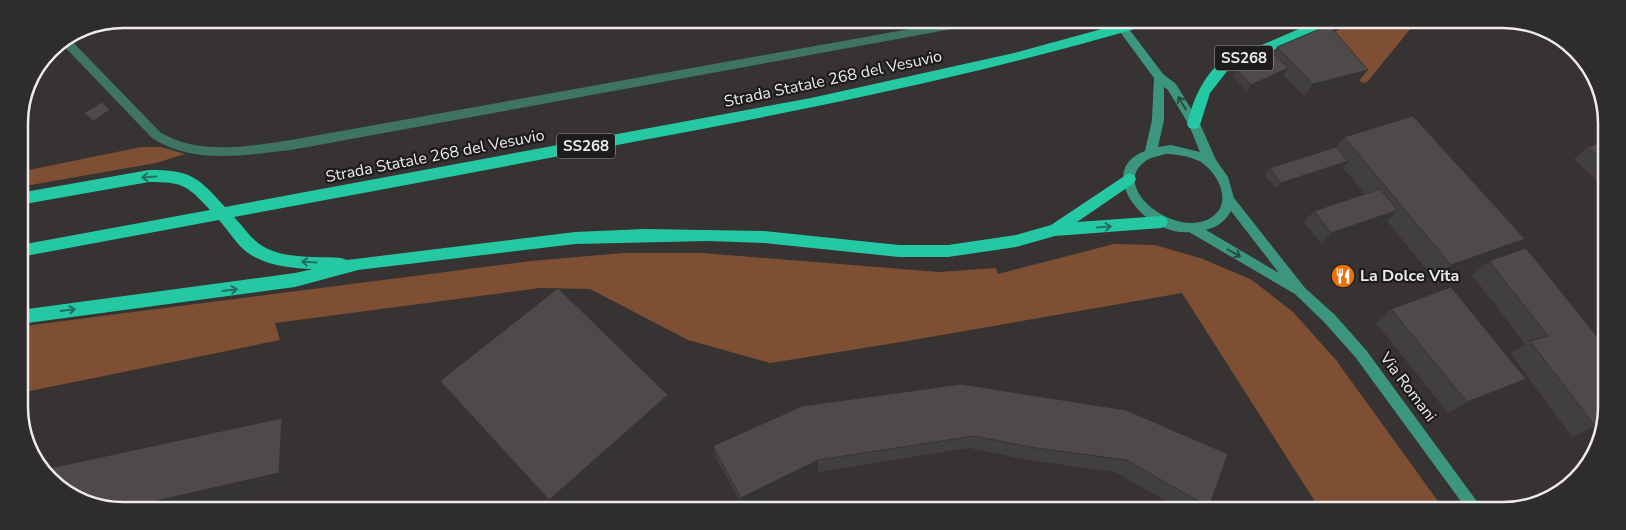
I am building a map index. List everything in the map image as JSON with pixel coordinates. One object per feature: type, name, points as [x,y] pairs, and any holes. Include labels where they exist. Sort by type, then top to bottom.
[{"type":"highway","name":"Strada Statale 268 del Vesuvio","points":[[28,250],[805,104],[980,66],[1123,28]]},
{"type":"highway","name":"SS268","points":[[1194,124],[1203,92],[1211,78],[1223,67],[1312,28]]},
{"type":"highway","points":[[28,196],[150,176],[168,176],[196,185],[254,248],[270,256],[289,261],[358,264]]},
{"type":"highway","points":[[1055,230],[1129,180]]},
{"type":"highway","points":[[28,316],[296,280],[358,264],[565,239],[634,235],[754,237],[900,250],[948,251],[1016,241],[1055,230],[1161,222]]},
{"type":"street","points":[[1122,28],[1159,77],[1172,87],[1194,124],[1210,163]]},
{"type":"street","points":[[1151,152],[1158,120],[1159,77]]},
{"type":"street","points":[[1165,149],[1181,150],[1197,154],[1210,163],[1221,174],[1228,187],[1229,200],[1226,211],[1218,220],[1206,226],[1192,228],[1176,227],[1161,222],[1137,204],[1131,192],[1129,180],[1131,168],[1139,158],[1151,152],[1165,149]]},
{"type":"street","name":"Via Romani","points":[[1229,200],[1302,292],[1330,319],[1361,354],[1470,502]]},
{"type":"street","name":"Via Romani","points":[[1192,228],[1302,292]]},
{"type":"lane","points":[[69,45],[156,135],[172,145],[194,149],[226,150],[259,149],[291,145],[935,28]]},
{"type":"shaded area","points":[[1343,28],[1411,28],[1367,82],[1362,83],[1323,37]]},
{"type":"shaded area","points":[[141,147],[161,147],[185,154],[156,163],[28,185],[28,170]]},
{"type":"shaded area","points":[[1114,244],[1155,245],[1203,259],[1252,280],[1293,312],[1336,360],[1439,502],[1315,502],[1182,293],[770,363],[688,340],[590,289],[540,288],[275,323],[280,340],[28,391],[28,326],[531,261],[624,253],[702,253],[939,272],[996,268],[998,274]]},
{"type":"building","points":[[1322,28],[1332,28],[1368,70],[1313,84],[1277,47]]},
{"type":"building","points":[[1273,53],[1288,68],[1251,85],[1237,70]]},
{"type":"building","points":[[102,102],[110,110],[93,121],[84,113]]},
{"type":"building","points":[[1413,116],[1525,239],[1451,265],[1344,137]]},
{"type":"building","points":[[1598,143],[1598,156],[1588,147]]},
{"type":"building","points":[[1336,147],[1348,161],[1281,183],[1270,168]]},
{"type":"building","points":[[1380,189],[1398,210],[1331,233],[1314,211]]},
{"type":"building","points":[[1526,248],[1598,338],[1597,425],[1595,426],[1530,341],[1548,336],[1489,261]]},
{"type":"building","points":[[1451,287],[1526,379],[1467,402],[1391,309]]},
{"type":"building","points":[[558,288],[668,395],[549,500],[440,381]]},
{"type":"building","points":[[961,384],[1126,410],[1228,454],[1211,502],[1200,502],[1126,460],[1036,448],[974,436],[818,460],[741,498],[713,446],[802,406]]},
{"type":"building","points":[[282,418],[279,473],[151,502],[110,502],[98,499],[80,493],[60,479],[50,468]]},
{"type":"place","name":"La Dolce Vita","points":[[1343,276]]}]
